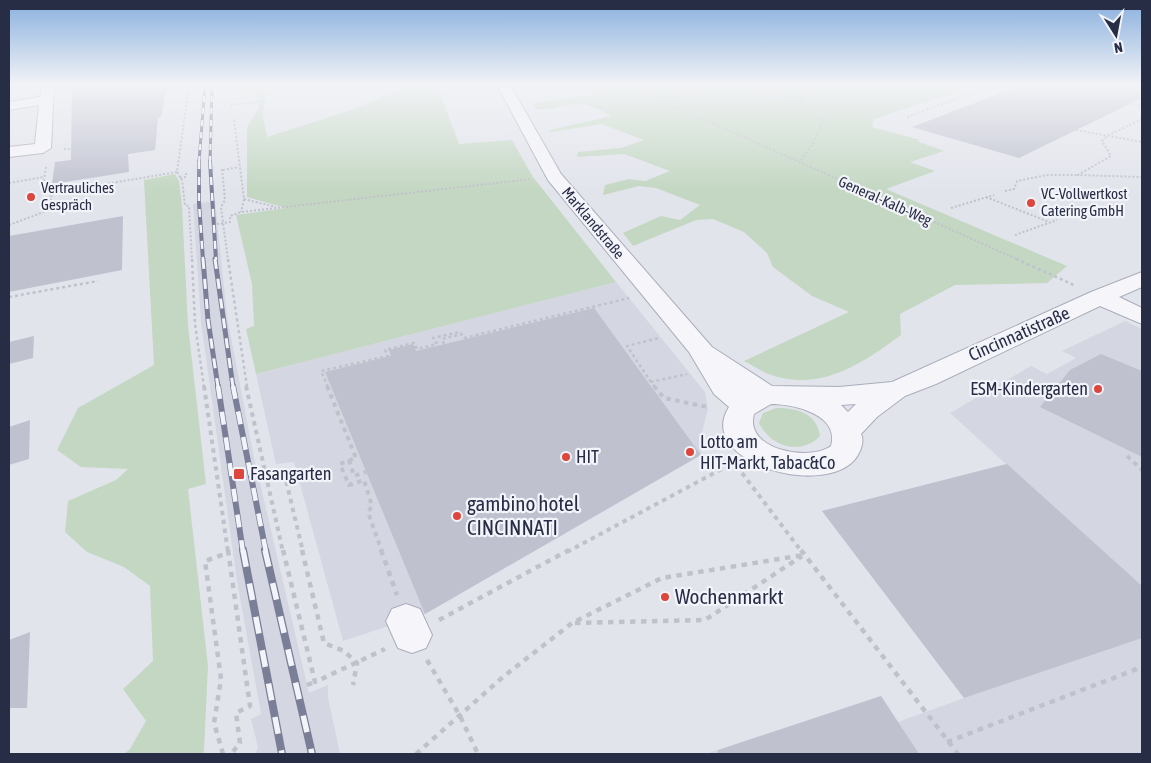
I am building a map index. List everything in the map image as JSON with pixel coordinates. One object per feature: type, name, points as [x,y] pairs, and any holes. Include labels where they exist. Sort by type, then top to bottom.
[{"type":"street","points":[[9,152],[45,148],[47,121]]},
{"type":"street","name":"Marklandstraße","points":[[523,121],[554,176],[700,349],[724,388],[755,400]]},
{"type":"street","name":"Cincinnatistraße","points":[[847,431],[867,410],[897,389],[1142,279]]},
{"type":"street","points":[[1099,298],[1142,316]]},
{"type":"street","name":"Cincinnatistraße","points":[[801,397],[848,395],[897,389]]},
{"type":"street","name":"Cincinnatistraße","points":[[782,394],[801,397],[818,403],[833,412],[847,431],[848,440],[845,448],[831,461],[806,466],[778,462],[754,450],[739,432],[738,414],[755,400],[782,394]]},
{"type":"path","points":[[186,121],[182,157],[177,172],[180,178],[185,205],[189,206],[196,324],[250,706],[236,712],[240,743],[231,754]]},
{"type":"path","points":[[234,121],[244,199],[241,212]]},
{"type":"path","name":"General-Kalb-Weg","points":[[706,121],[1099,298]]},
{"type":"path","points":[[799,162],[814,142],[822,121]]},
{"type":"path","points":[[1078,175],[1111,156],[1102,140],[1141,121]]},
{"type":"path","points":[[1076,130],[1142,142]]},
{"type":"path","points":[[45,148],[49,151],[42,192],[177,172]]},
{"type":"path","points":[[45,148],[96,150]]},
{"type":"path","points":[[239,168],[222,169],[225,200],[220,207],[244,375],[266,477],[315,682]]},
{"type":"path","points":[[1005,191],[1014,189],[1017,181],[1028,177],[1060,173],[1095,177],[1142,176]]},
{"type":"path","points":[[180,178],[186,176],[186,174]]},
{"type":"path","points":[[217,224],[230,222],[230,216],[241,212],[554,176]]},
{"type":"path","points":[[9,183],[44,177]]},
{"type":"path","points":[[9,225],[49,210],[52,192]]},
{"type":"path","points":[[951,208],[994,195]]},
{"type":"path","points":[[986,197],[1049,222]]},
{"type":"path","points":[[244,199],[279,208]]},
{"type":"path","points":[[1015,235],[1057,220]]},
{"type":"path","points":[[9,255],[80,242],[80,237]]},
{"type":"path","points":[[34,250],[35,246]]},
{"type":"path","points":[[9,298],[98,281]]},
{"type":"path","points":[[396,356],[394,352],[437,344],[433,338],[460,332],[460,335],[464,338],[634,297]]},
{"type":"path","points":[[444,344],[442,339],[460,335]]},
{"type":"path","points":[[665,336],[627,346],[664,398],[708,407]]},
{"type":"path","points":[[415,347],[414,343],[385,350],[388,356],[321,371],[356,458],[340,464],[349,485],[364,480],[372,506],[368,512],[409,628],[460,716],[478,754]]},
{"type":"path","points":[[413,364],[473,411],[518,432],[580,437],[613,459],[634,484]]},
{"type":"path","points":[[453,397],[478,400],[500,393],[514,378],[532,366],[547,369],[559,378],[547,399],[500,424]]},
{"type":"path","points":[[652,382],[688,374]]},
{"type":"path","points":[[547,399],[567,414],[576,415],[581,421],[580,437]]},
{"type":"path","points":[[1127,456],[1142,470]]},
{"type":"path","points":[[349,461],[354,476],[366,472]]},
{"type":"path","points":[[409,628],[734,462],[958,754]]},
{"type":"path","points":[[259,480],[284,472],[324,643],[344,651],[357,663]]},
{"type":"path","points":[[223,754],[214,723],[221,679],[205,561],[228,553]]},
{"type":"path","points":[[572,623],[705,620],[804,554]]},
{"type":"path","points":[[416,754],[503,677],[572,623],[662,578],[804,554]]},
{"type":"path","points":[[307,685],[368,659]]},
{"type":"path","points":[[353,685],[357,663]]},
{"type":"path","points":[[948,742],[1142,667]]},
{"type":"shaded area","points":[[215,201],[227,316],[253,453],[309,693],[328,685],[328,698],[340,754],[255,754],[258,747],[251,719],[261,714],[237,581],[201,322],[193,204]]},
{"type":"shaded area","points":[[616,282],[705,392],[708,409],[702,432],[701,455],[425,614],[343,641],[294,462],[276,464],[256,374]]},
{"type":"shaded area","points":[[1125,321],[1142,329],[1142,754],[706,754],[881,696],[898,722],[964,698],[822,511],[1006,464],[950,413],[1031,366],[1047,374],[1076,358],[1062,351]]},
{"type":"green space","points":[[251,121],[264,121],[267,137],[318,121],[450,121],[459,144],[512,140],[533,177],[616,282],[256,374],[246,329],[254,326],[252,284],[236,215],[286,208],[247,197],[247,128]]},
{"type":"green space","points":[[591,121],[874,121],[872,127],[920,140],[917,141],[944,151],[910,162],[935,171],[886,189],[1067,266],[1047,283],[955,285],[900,314],[901,335],[872,355],[840,372],[807,380],[771,375],[744,361],[849,312],[812,296],[773,267],[767,253],[744,232],[713,219],[696,220],[633,246],[623,233],[661,216],[680,220],[700,205],[656,188],[639,186],[603,195],[605,185],[629,179],[645,181],[670,171],[624,154],[577,157],[578,152],[621,148],[644,140],[602,124],[551,132],[550,130]]},
{"type":"green space","points":[[175,174],[179,181],[182,206],[188,325],[206,484],[188,489],[208,666],[204,750],[203,754],[124,754],[130,749],[146,721],[123,689],[153,661],[150,586],[124,567],[87,552],[65,532],[68,501],[116,480],[128,469],[81,467],[57,450],[78,408],[154,365],[144,180]]},
{"type":"green space","points":[[776,408],[791,409],[805,413],[815,422],[820,436],[804,446],[796,447],[787,446],[771,438],[759,423],[763,413]]},
{"type":"building","points":[[72,121],[158,121],[155,150],[128,154],[129,172],[52,184],[55,162],[71,160]]},
{"type":"building","points":[[929,121],[1096,121],[1019,158],[912,127]]},
{"type":"building","points":[[123,216],[122,270],[9,292],[9,236]]},
{"type":"building","points":[[594,308],[701,455],[425,614],[325,372],[391,356],[389,350],[413,344],[416,351]]},
{"type":"building","points":[[34,336],[33,358],[9,364],[9,342]]},
{"type":"building","name":"ESM-Kindergarten","points":[[1101,354],[1142,371],[1142,457],[1040,407],[1070,370]]},
{"type":"building","points":[[30,420],[29,459],[9,465],[9,427]]},
{"type":"building","points":[[1007,464],[1142,586],[1142,638],[964,698],[822,511]]},
{"type":"building","points":[[30,632],[27,708],[9,708],[9,640]]},
{"type":"building","points":[[881,696],[919,754],[718,754],[718,750]]},
{"type":"railway","points":[[199,162],[202,121]]},
{"type":"railway","points":[[210,161],[211,121]]},
{"type":"railway","points":[[210,161],[216,260]]},
{"type":"railway","points":[[199,162],[199,203],[203,260]]},
{"type":"railway","points":[[203,259],[208,320],[218,387]]},
{"type":"railway","points":[[215,259],[233,387]]},
{"type":"railway","points":[[218,386],[243,552]]},
{"type":"railway","points":[[233,386],[266,552]]},
{"type":"railway","points":[[243,550],[282,754]]},
{"type":"railway","points":[[265,550],[312,754]]},
{"type":"place","name":"Vertrauliches Gespräch","points":[[31,197]]},
{"type":"place","name":"VC-Vollwertkost Catering GmbH","points":[[1031,203]]},
{"type":"place","name":"ESM-Kindergarten","points":[[1098,389]]},
{"type":"place","name":"Lotto am HIT-Markt, Tabac&Co","points":[[690,452]]},
{"type":"place","name":"HIT","points":[[566,457]]},
{"type":"place","name":"Fasangarten","points":[[239,474]]},
{"type":"place","name":"gambino hotel CINCINNATI","points":[[457,516]]},
{"type":"place","name":"Wochenmarkt","points":[[665,597]]}]
